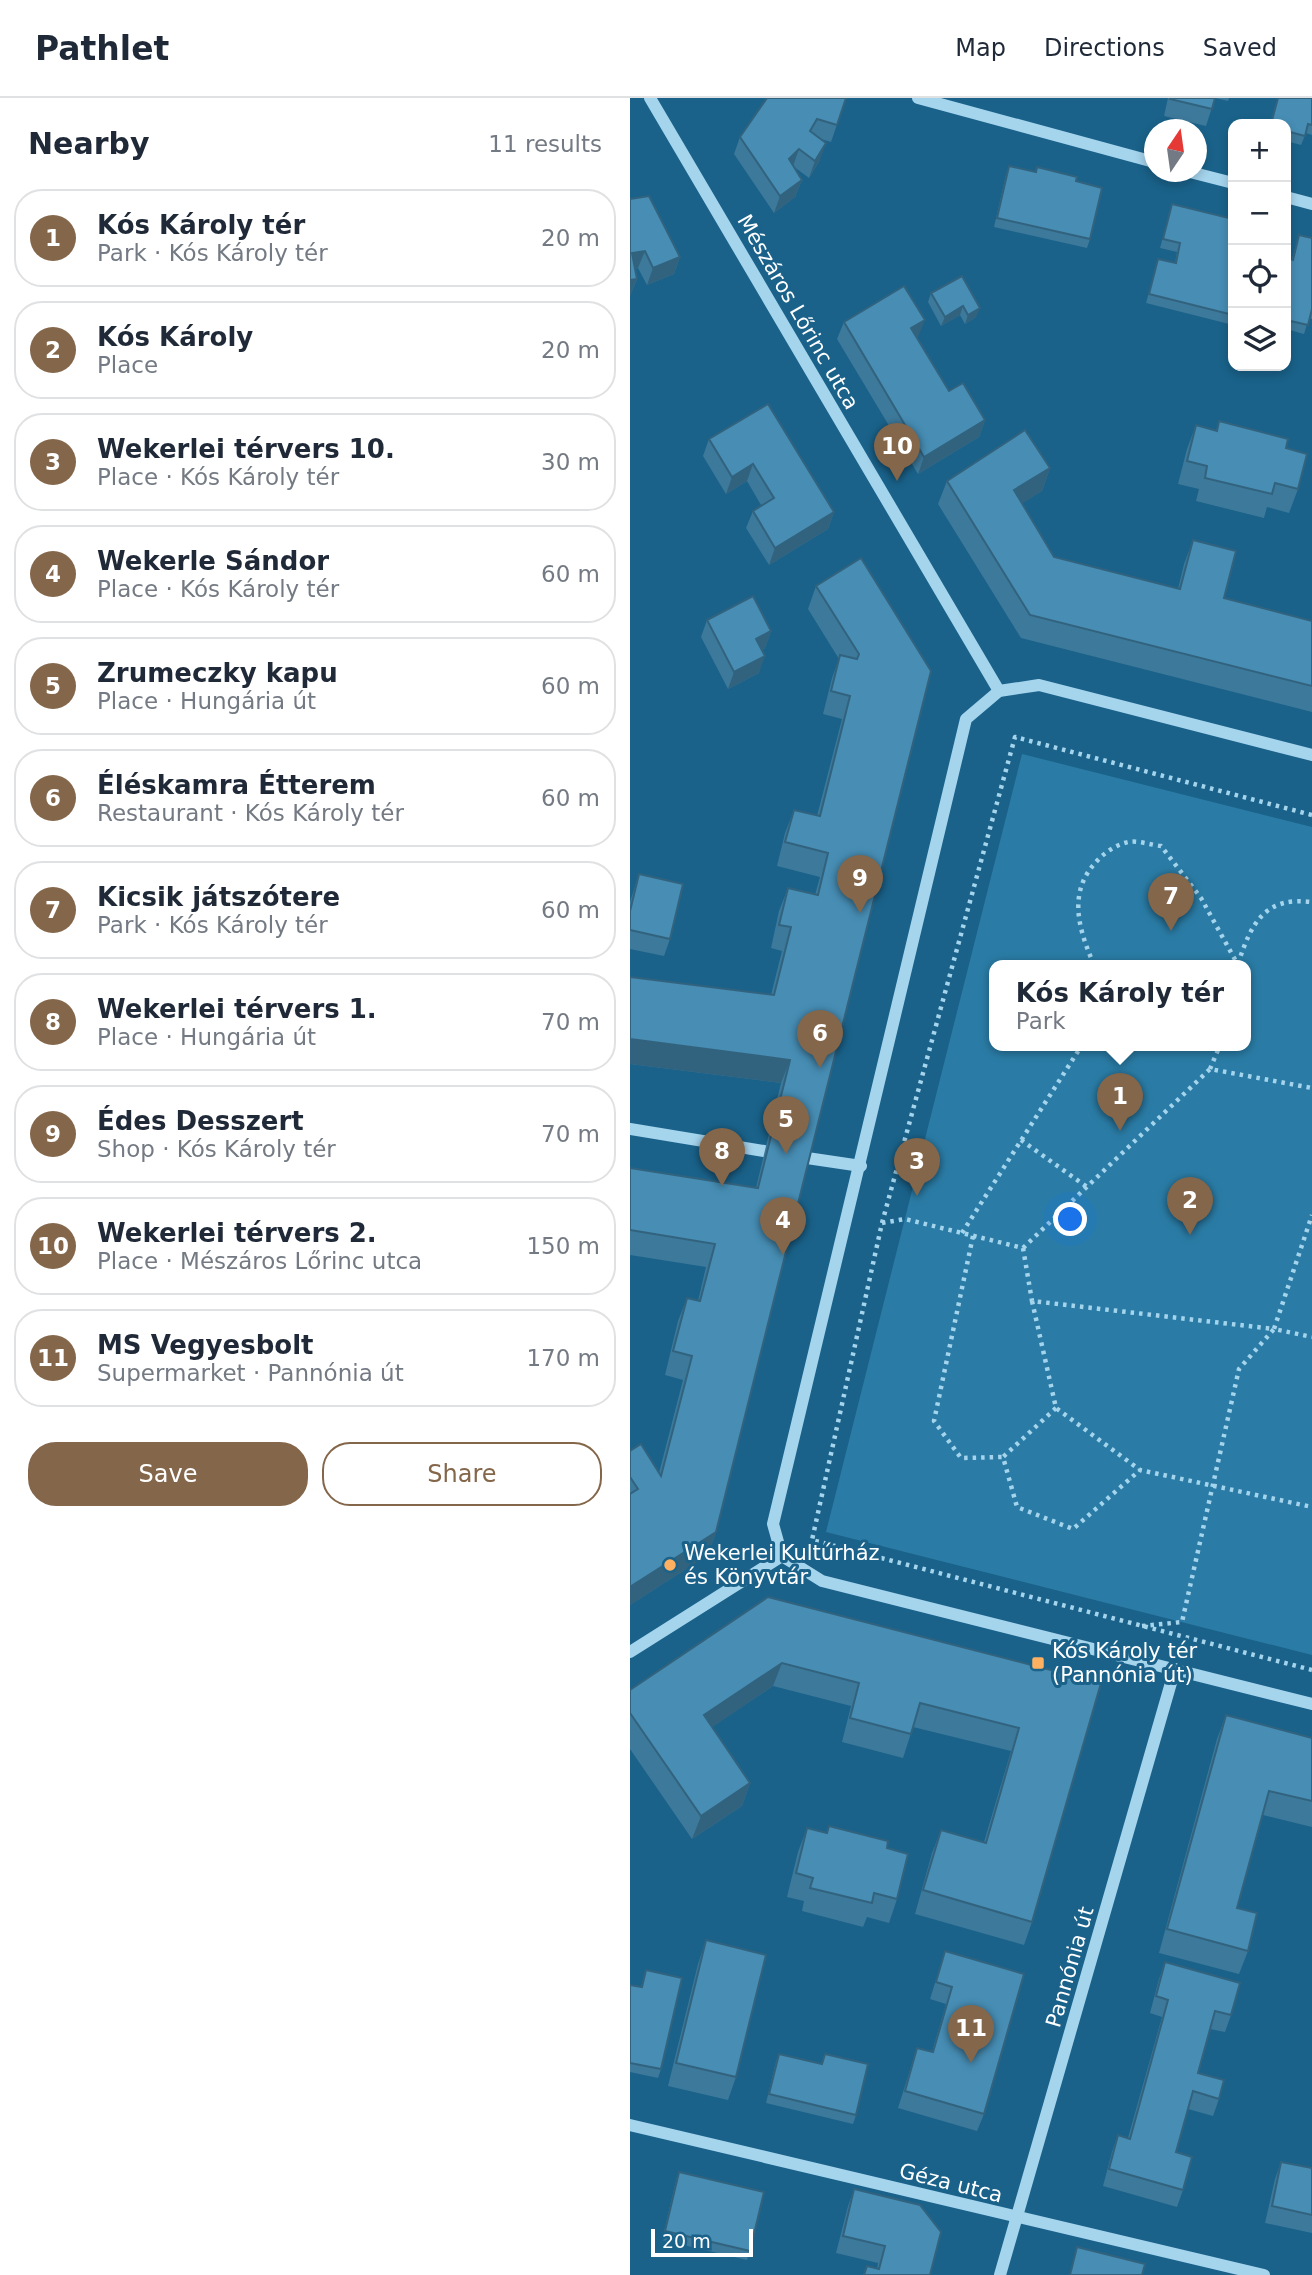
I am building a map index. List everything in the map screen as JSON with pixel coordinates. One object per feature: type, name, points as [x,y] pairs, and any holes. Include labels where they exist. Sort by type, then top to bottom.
[{"type":"street","name":"Mészáros Lőrinc utca","points":[[650,98],[999,691]]},
{"type":"street","points":[[918,98],[1144,159]]},
{"type":"street","points":[[1207,176],[1229,182]]},
{"type":"street","points":[[1291,198],[1312,204]]},
{"type":"street","points":[[1312,755],[1039,685],[999,691],[966,719],[861,1167],[773,1524],[782,1556],[822,1581],[1312,1704]]},
{"type":"street","points":[[630,1129],[764,1151]]},
{"type":"street","points":[[807,1158],[861,1167]]},
{"type":"street","points":[[630,1652],[782,1556]]},
{"type":"street","name":"Pannónia út","points":[[1000,2275],[1175,1669]]},
{"type":"street","name":"Géza utca","points":[[630,2125],[1017,2219],[1264,2275]]},
{"type":"path","points":[[1312,815],[1015,737],[883,1223],[812,1539],[1138,1627],[1312,1670]]},
{"type":"path","points":[[1092,960],[1080,934],[1077,898],[1087,872],[1106,852],[1129,841],[1161,846],[1201,898],[1235,960]]},
{"type":"path","points":[[1240,960],[1249,932],[1268,908],[1297,900],[1312,902]]},
{"type":"path","points":[[962,1233],[1078,1051]]},
{"type":"path","points":[[1023,1248],[1210,1069],[1218,1051]]},
{"type":"path","points":[[1210,1069],[1312,1088]]},
{"type":"path","points":[[1021,1140],[1087,1187]]},
{"type":"path","points":[[1138,1627],[1182,1622],[1239,1369],[1275,1329],[1312,1215]]},
{"type":"path","points":[[883,1223],[905,1219],[1023,1248]]},
{"type":"path","points":[[973,1236],[934,1421],[961,1458],[1003,1457],[1056,1408]]},
{"type":"path","points":[[1023,1248],[1056,1408],[1140,1470],[1312,1507]]},
{"type":"path","points":[[1032,1301],[1275,1329],[1312,1337]]},
{"type":"path","points":[[1003,1457],[1017,1507],[1073,1529],[1140,1470]]},
{"type":"shaded area","points":[[1022,754],[1312,827],[1312,1655],[826,1532]]},
{"type":"building","points":[[767,98],[846,98],[837,125],[817,119],[810,131],[826,143],[815,161],[799,149],[789,159],[802,180],[780,196],[740,137]]},
{"type":"building","points":[[1171,98],[1215,98],[1212,109]]},
{"type":"building","points":[[1278,98],[1312,98],[1312,125],[1308,124],[1305,136],[1291,132],[1291,119],[1272,119]]},
{"type":"building","points":[[1009,166],[1036,172],[1037,167],[1077,177],[1076,181],[1102,188],[1090,239],[997,218]]},
{"type":"building","points":[[649,196],[680,257],[653,268],[645,251],[632,253],[637,279],[630,280],[630,199]]},
{"type":"building","points":[[1172,204],[1228,218],[1228,314],[1149,294],[1158,259],[1176,263],[1180,243],[1163,239]]},
{"type":"building","points":[[1299,235],[1312,238],[1312,309],[1308,325],[1291,321],[1291,259],[1293,260]]},
{"type":"building","points":[[962,276],[980,308],[968,315],[963,306],[945,317],[931,293]]},
{"type":"building","points":[[904,286],[925,320],[911,328],[949,391],[963,383],[985,420],[924,457],[844,322]]},
{"type":"building","points":[[768,404],[834,512],[775,548],[753,511],[774,498],[753,464],[732,477],[709,439]]},
{"type":"building","points":[[1219,421],[1288,439],[1286,448],[1307,454],[1298,489],[1275,483],[1272,494],[1205,478],[1207,466],[1187,461],[1196,425],[1217,431]]},
{"type":"building","points":[[1025,430],[1050,468],[1014,490],[1054,557],[1180,589],[1193,540],[1236,551],[1224,598],[1312,621],[1312,686],[1030,615],[947,481]]},
{"type":"building","points":[[861,558],[931,671],[716,1532],[630,1587],[630,1494],[638,1489],[630,1477],[630,1451],[641,1444],[661,1476],[692,1356],[673,1351],[687,1298],[700,1301],[715,1244],[630,1230],[630,1168],[758,1188],[790,1060],[630,1039],[630,977],[774,995],[791,927],[779,925],[788,888],[818,895],[828,853],[785,842],[794,810],[820,816],[850,696],[831,691],[840,655],[857,659],[859,654],[816,586]]},
{"type":"building","points":[[753,596],[771,631],[756,639],[765,656],[734,672],[707,620]]},
{"type":"building","points":[[639,874],[683,884],[670,939],[630,930],[630,911]]},
{"type":"building","points":[[768,1597],[1101,1683],[1032,1922],[923,1890],[941,1830],[986,1843],[1019,1728],[920,1703],[911,1734],[850,1718],[859,1683],[782,1663],[704,1715],[750,1783],[701,1816],[630,1713],[630,1690]]},
{"type":"building","points":[[1226,1715],[1312,1738],[1312,1801],[1269,1791],[1237,1908],[1257,1913],[1248,1951],[1167,1929]]},
{"type":"building","points":[[829,1826],[888,1841],[887,1848],[908,1854],[897,1899],[874,1893],[872,1903],[810,1888],[813,1878],[796,1873],[807,1828],[827,1833]]},
{"type":"building","points":[[706,1940],[766,1955],[736,2077],[676,2063]]},
{"type":"building","points":[[945,1951],[1024,1974],[984,2114],[905,2091],[917,2048],[933,2052],[952,1987],[936,1982]]},
{"type":"building","points":[[1165,1962],[1240,1983],[1231,2015],[1215,2011],[1198,2073],[1224,2080],[1219,2099],[1193,2091],[1176,2152],[1192,2157],[1183,2190],[1109,2169],[1118,2135],[1130,2139],[1168,2000],[1156,1996]]},
{"type":"building","points":[[646,1970],[682,1978],[661,2069],[630,2063],[630,1985],[642,1987]]},
{"type":"building","points":[[779,2054],[822,2064],[825,2054],[868,2064],[856,2115],[769,2094]]},
{"type":"building","points":[[1281,2162],[1312,2168],[1312,2215],[1272,2206]]},
{"type":"building","points":[[679,2172],[764,2192],[750,2251],[665,2231]]},
{"type":"building","points":[[854,2189],[920,2205],[941,2232],[930,2275],[864,2275],[867,2266],[879,2269],[885,2246],[843,2236]]},
{"type":"building","points":[[1077,2247],[1145,2264],[1142,2275],[1070,2275]]},
{"type":"place","name":"Wekerlei térvers 2.","points":[[897,481]]},
{"type":"place","name":"Édes Desszert","points":[[860,913]]},
{"type":"place","name":"Kicsik játszótere","points":[[1171,931]]},
{"type":"place","name":"Éléskamra Étterem","points":[[820,1068]]},
{"type":"place","name":"Kós Károly tér","points":[[1120,1131]]},
{"type":"place","name":"Zrumeczky kapu","points":[[786,1154]]},
{"type":"place","name":"Wekerlei térvers 1.","points":[[722,1186]]},
{"type":"place","name":"Wekerlei térvers 10.","points":[[917,1196]]},
{"type":"place","name":"Kós Károly","points":[[1190,1235]]},
{"type":"place","name":"Wekerle Sándor","points":[[783,1255]]},
{"type":"place","name":"Wekerlei Kultúrház és Könyvtár","points":[[670,1565]]},
{"type":"place","name":"Kós Károly tér (Pannónia út)","points":[[1038,1663]]},
{"type":"place","name":"MS Vegyesbolt","points":[[971,2063]]}]
